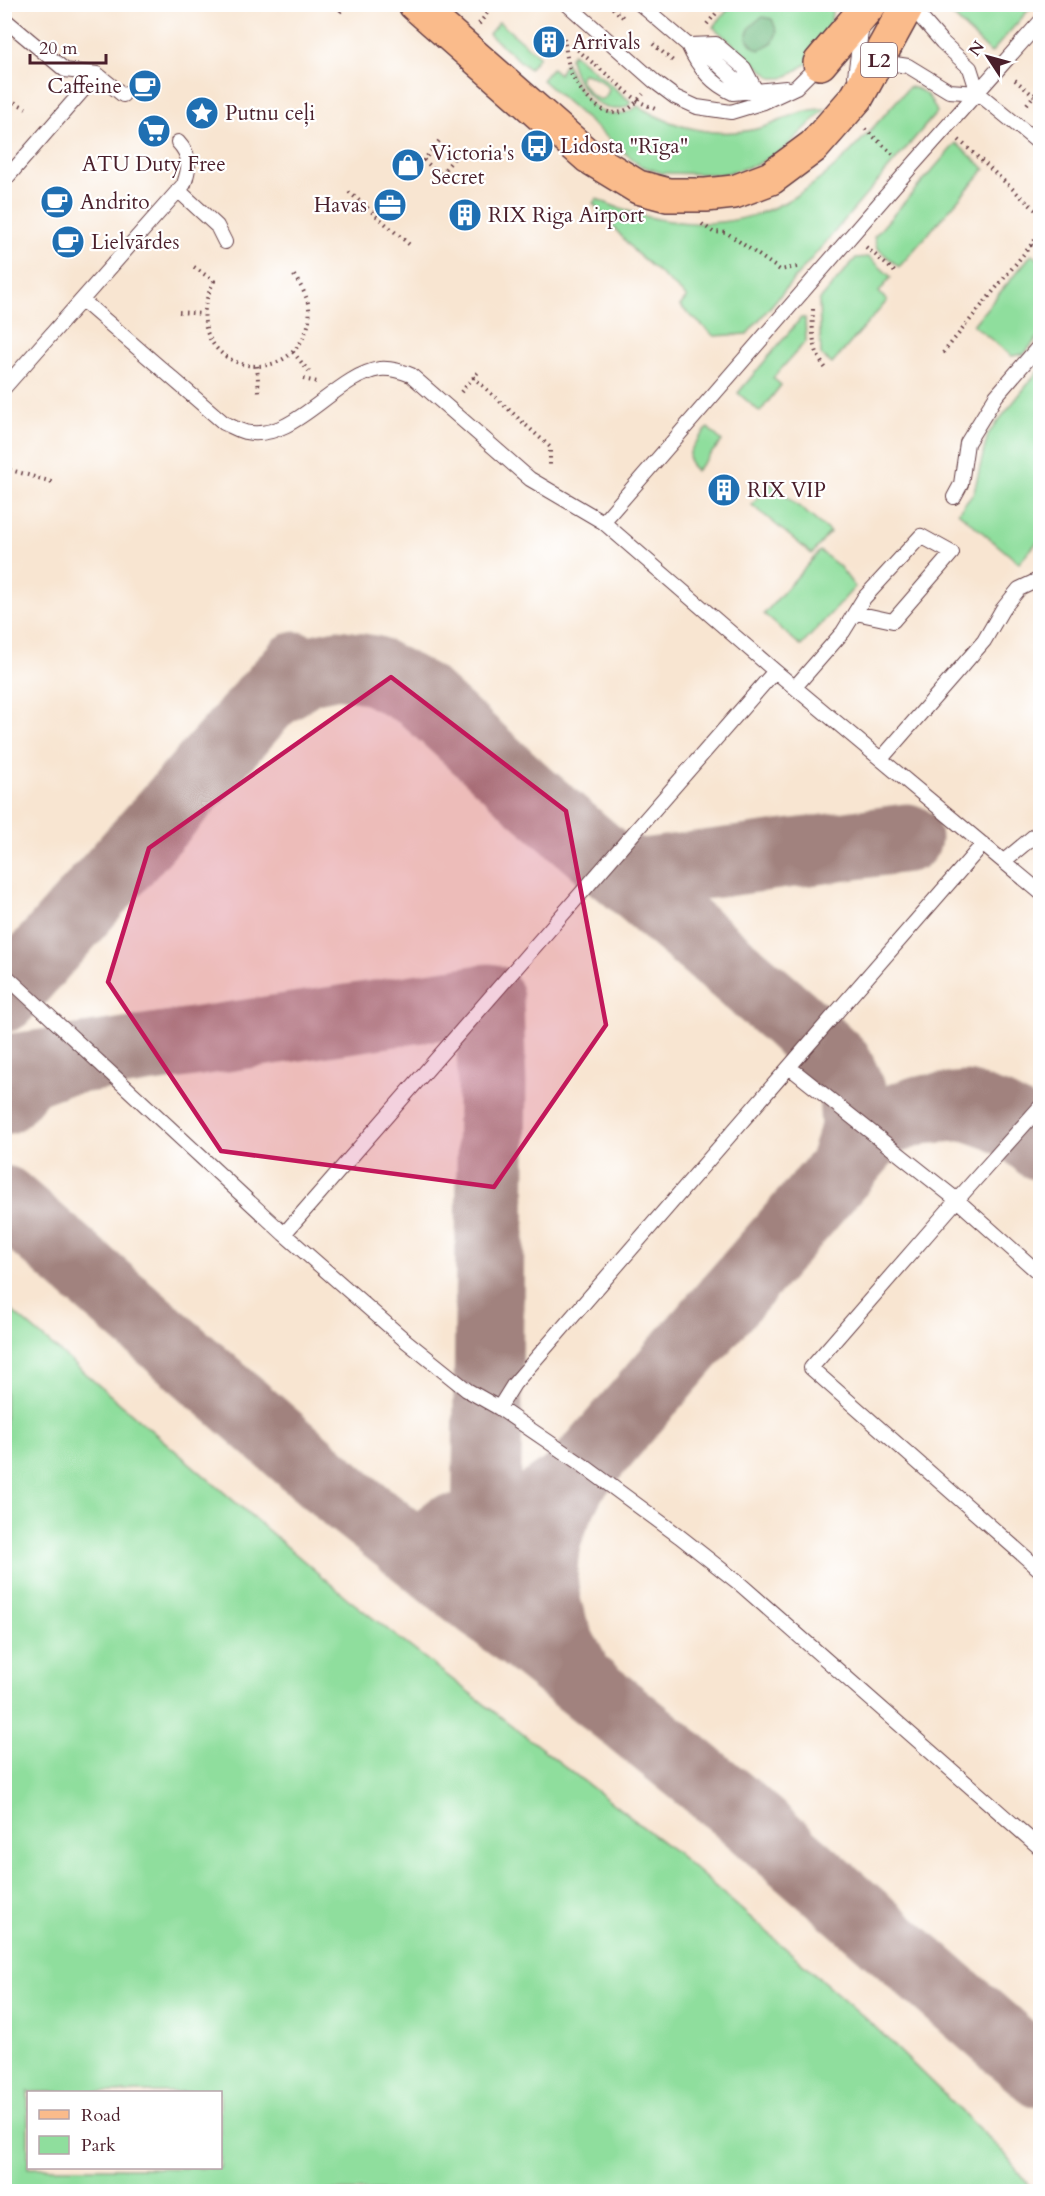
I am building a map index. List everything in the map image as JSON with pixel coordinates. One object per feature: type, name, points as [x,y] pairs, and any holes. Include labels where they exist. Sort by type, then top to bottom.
[{"type":"main road","points":[[416,4],[589,157],[638,187],[668,195],[734,192],[771,178],[853,119]]},
{"type":"main road","name":"L2","points":[[853,119],[876,65],[909,4]]},
{"type":"main road","points":[[820,63],[865,7]]},
{"type":"lane","points":[[567,4],[655,82],[675,97],[698,107],[731,112],[764,102],[796,87],[820,63]]},
{"type":"lane","points":[[640,4],[688,45],[698,66],[725,90],[733,93],[796,87]]},
{"type":"lane","points":[[909,4],[942,42],[970,68],[978,93],[1041,144]]},
{"type":"lane","points":[[853,119],[865,7]]},
{"type":"lane","points":[[4,19],[64,70],[97,74],[123,95]]},
{"type":"lane","points":[[603,522],[827,262],[1041,22]]},
{"type":"lane","points":[[688,45],[716,44],[744,69],[756,91]]},
{"type":"lane","points":[[876,65],[908,66],[949,92],[978,93]]},
{"type":"lane","points":[[4,181],[97,74]]},
{"type":"lane","points":[[4,388],[183,184],[189,172],[189,159],[178,142]]},
{"type":"lane","points":[[178,190],[217,226],[225,242]]},
{"type":"lane","points":[[82,300],[224,423],[246,432],[271,432],[300,417],[365,373],[381,369],[395,369],[411,375],[530,479],[603,522],[795,687],[1041,892]]},
{"type":"lane","points":[[954,497],[962,484],[967,443],[996,396],[1041,345]]},
{"type":"lane","points":[[795,687],[843,632],[864,598],[921,536],[952,553],[893,621],[856,613]]},
{"type":"lane","points":[[881,759],[984,641],[1002,610],[1019,589],[1041,579]]},
{"type":"lane","points":[[284,1234],[775,670]]},
{"type":"lane","points":[[1004,861],[1041,831]]},
{"type":"lane","points":[[499,1408],[513,1384],[983,844]]},
{"type":"lane","points":[[4,974],[284,1234],[434,1364],[467,1390],[499,1408],[594,1473],[740,1584],[1041,1848]]},
{"type":"lane","points":[[789,1067],[957,1200],[1041,1274]]},
{"type":"lane","points":[[1041,1107],[811,1368],[1041,1570]]},
{"type":"path","points":[[340,12],[346,4]]},
{"type":"path","points":[[478,24],[488,12]]},
{"type":"path","points":[[564,38],[572,74],[587,97],[604,110],[615,113],[628,110],[638,101]]},
{"type":"path","points":[[1026,104],[1041,88]]},
{"type":"path","points":[[4,97],[26,108]]},
{"type":"path","points":[[853,119],[910,168]]},
{"type":"path","points":[[957,137],[1041,214]]},
{"type":"path","points":[[439,141],[424,160],[440,175],[456,156]]},
{"type":"path","points":[[349,192],[411,246]]},
{"type":"path","points":[[705,226],[713,232],[727,233],[780,270],[827,262]]},
{"type":"path","points":[[943,353],[1041,234]]},
{"type":"path","points":[[863,245],[895,272]]},
{"type":"path","points":[[1031,245],[1041,253]]},
{"type":"path","points":[[194,267],[214,281],[206,297],[203,314],[206,331],[215,347],[228,358],[244,365],[257,366],[278,362],[293,352],[303,338],[309,322],[309,305],[303,288],[293,274]]},
{"type":"path","points":[[813,302],[812,324],[816,356],[827,370]]},
{"type":"path","points":[[179,312],[203,314]]},
{"type":"path","points":[[293,352],[310,374]]},
{"type":"path","points":[[257,366],[259,394]]},
{"type":"path","points":[[473,377],[550,447],[549,490]]},
{"type":"path","points":[[4,468],[52,482]]},
{"type":"highlighted area","points":[[391,677],[566,811],[606,1025],[494,1187],[221,1151],[108,982],[149,848]]},
{"type":"green space","points":[[1033,4],[991,53],[944,7],[945,5]]},
{"type":"green space","points":[[732,5],[833,5],[830,27],[808,63],[783,78],[772,78],[713,27]]},
{"type":"green space","points":[[762,17],[772,19],[777,32],[773,42],[759,50],[749,42],[747,33],[752,25]]},
{"type":"green space","points":[[499,22],[539,56],[529,69],[489,34]]},
{"type":"green space","points":[[573,53],[631,102],[629,105],[619,109],[609,108],[590,97],[577,79],[570,58]],"holes":[[[584,74],[595,77],[607,86],[609,89],[603,99],[594,97],[582,83],[580,79]]]},
{"type":"green space","points":[[566,62],[584,96],[602,111],[613,114],[625,113],[638,106],[684,127],[717,132],[751,130],[802,112],[825,109],[783,150],[756,165],[723,174],[662,173],[639,165],[542,80],[552,68],[559,74]]},
{"type":"green space","points":[[909,87],[927,95],[937,112],[747,334],[714,336],[680,306],[687,297],[634,251],[593,203],[597,199],[646,216],[696,223],[721,222],[770,209],[811,186],[841,161]]},
{"type":"green space","points":[[956,143],[985,169],[899,267],[877,248],[874,237]]},
{"type":"green space","points":[[1032,254],[1039,260],[1040,258],[1040,335],[1024,354],[1012,356],[973,325]]},
{"type":"green space","points":[[869,257],[891,277],[879,292],[887,301],[832,364],[821,355],[819,301],[856,258]]},
{"type":"green space","points":[[801,318],[805,318],[806,341],[773,378],[781,385],[760,412],[738,393]]},
{"type":"green space","points":[[1040,369],[1040,539],[1019,563],[958,512],[974,492],[988,434]]},
{"type":"green space","points":[[708,428],[722,441],[696,471],[689,460],[690,454],[695,443]]},
{"type":"green space","points":[[770,483],[830,532],[812,554],[752,505]]},
{"type":"green space","points":[[820,551],[839,566],[855,587],[801,646],[764,614]]},
{"type":"green space","points":[[5,1305],[347,1598],[678,1854],[872,2024],[1005,2154],[1033,2191],[5,2191]]},
{"type":"taxiway","points":[[264,701],[305,671],[338,664],[373,670],[420,695],[528,794],[790,1018],[838,1063],[853,1095],[855,1129],[841,1171]]},
{"type":"taxiway","points":[[4,998],[296,666]]},
{"type":"taxiway","points":[[606,864],[643,873],[907,838]]},
{"type":"taxiway","points":[[58,1062],[489,998],[492,1083],[486,1544],[500,1591],[524,1633]]},
{"type":"taxiway","points":[[4,1069],[58,1062],[26,1074],[4,1100]]},
{"type":"taxiway","points":[[446,1530],[481,1527],[514,1517],[573,1480],[882,1123],[920,1110],[967,1106],[998,1117],[1021,1129],[1040,1146]]},
{"type":"taxiway","points":[[4,1200],[347,1499],[731,1803],[1040,2073]]},
{"type":"taxiway","points":[[572,1664],[552,1624],[545,1594],[544,1564],[550,1531],[573,1480]]},
{"type":"place","name":"Arrivals","points":[[549,42]]},
{"type":"place","name":"Caffeine","points":[[145,86]]},
{"type":"place","name":"Putnu ceļi","points":[[202,113]]},
{"type":"place","name":"ATU Duty Free","points":[[154,131]]},
{"type":"place","name":"Lidosta \"Rīga\"","points":[[537,146]]},
{"type":"place","name":"Victoria's Secret","points":[[408,165]]},
{"type":"place","name":"Andrito","points":[[57,202]]},
{"type":"place","name":"Havas","points":[[390,205]]},
{"type":"place","name":"RIX Riga Airport","points":[[465,215]]},
{"type":"place","name":"Lielvārdes","points":[[68,242]]},
{"type":"place","name":"RIX VIP","points":[[724,490]]}]
